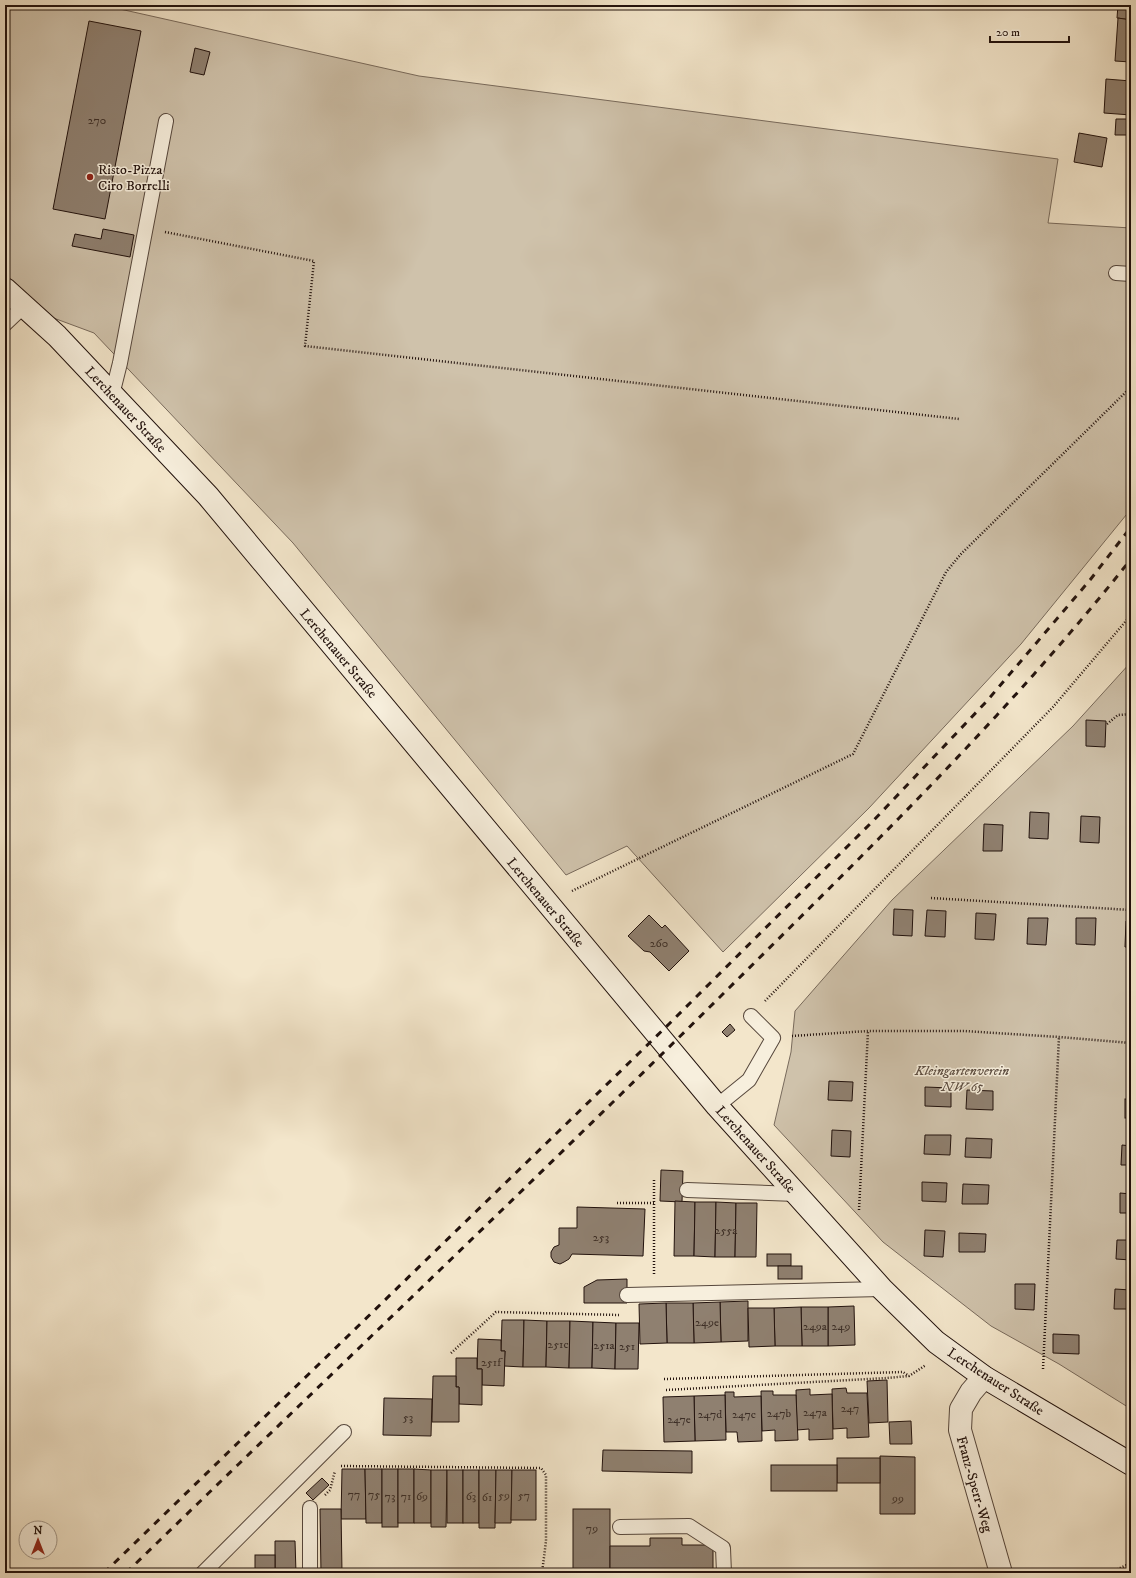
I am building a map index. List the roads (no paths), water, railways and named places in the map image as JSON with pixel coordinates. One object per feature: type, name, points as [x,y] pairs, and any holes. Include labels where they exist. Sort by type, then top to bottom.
[{"type":"main road","name":"Lerchenauer Straße","points":[[5,289],[56,336],[208,496],[717,1106],[882,1289],[936,1342],[984,1377],[1131,1464]]},
{"type":"main road","name":"Franz-Sperr-Weg","points":[[984,1377],[961,1409],[960,1430],[1001,1573]]},
{"type":"lane","points":[[112,395],[120,363],[166,121]]},
{"type":"lane","points":[[1116,272],[1131,274]]},
{"type":"lane","points":[[5,324],[24,306]]},
{"type":"lane","points":[[717,1106],[749,1080],[773,1038],[751,1016]]},
{"type":"lane","points":[[687,1190],[796,1194]]},
{"type":"lane","points":[[633,1295],[882,1289]]},
{"type":"lane","points":[[203,1573],[344,1432]]},
{"type":"lane","points":[[310,1508],[310,1573]]},
{"type":"lane","points":[[620,1527],[689,1526],[723,1548],[724,1573]]},
{"type":"railway","points":[[104,1573],[669,1024],[873,821],[986,702],[1090,580],[1131,527]]},
{"type":"railway","points":[[126,1573],[579,1135],[885,832],[987,726],[1036,672],[1131,559]]},
{"type":"place","name":"Risto-Pizza Ciro Borrelli","points":[[90,177]]},
{"type":"park label","name":"Kleingartenverein NW 65","points":[[962,1078]]}]
